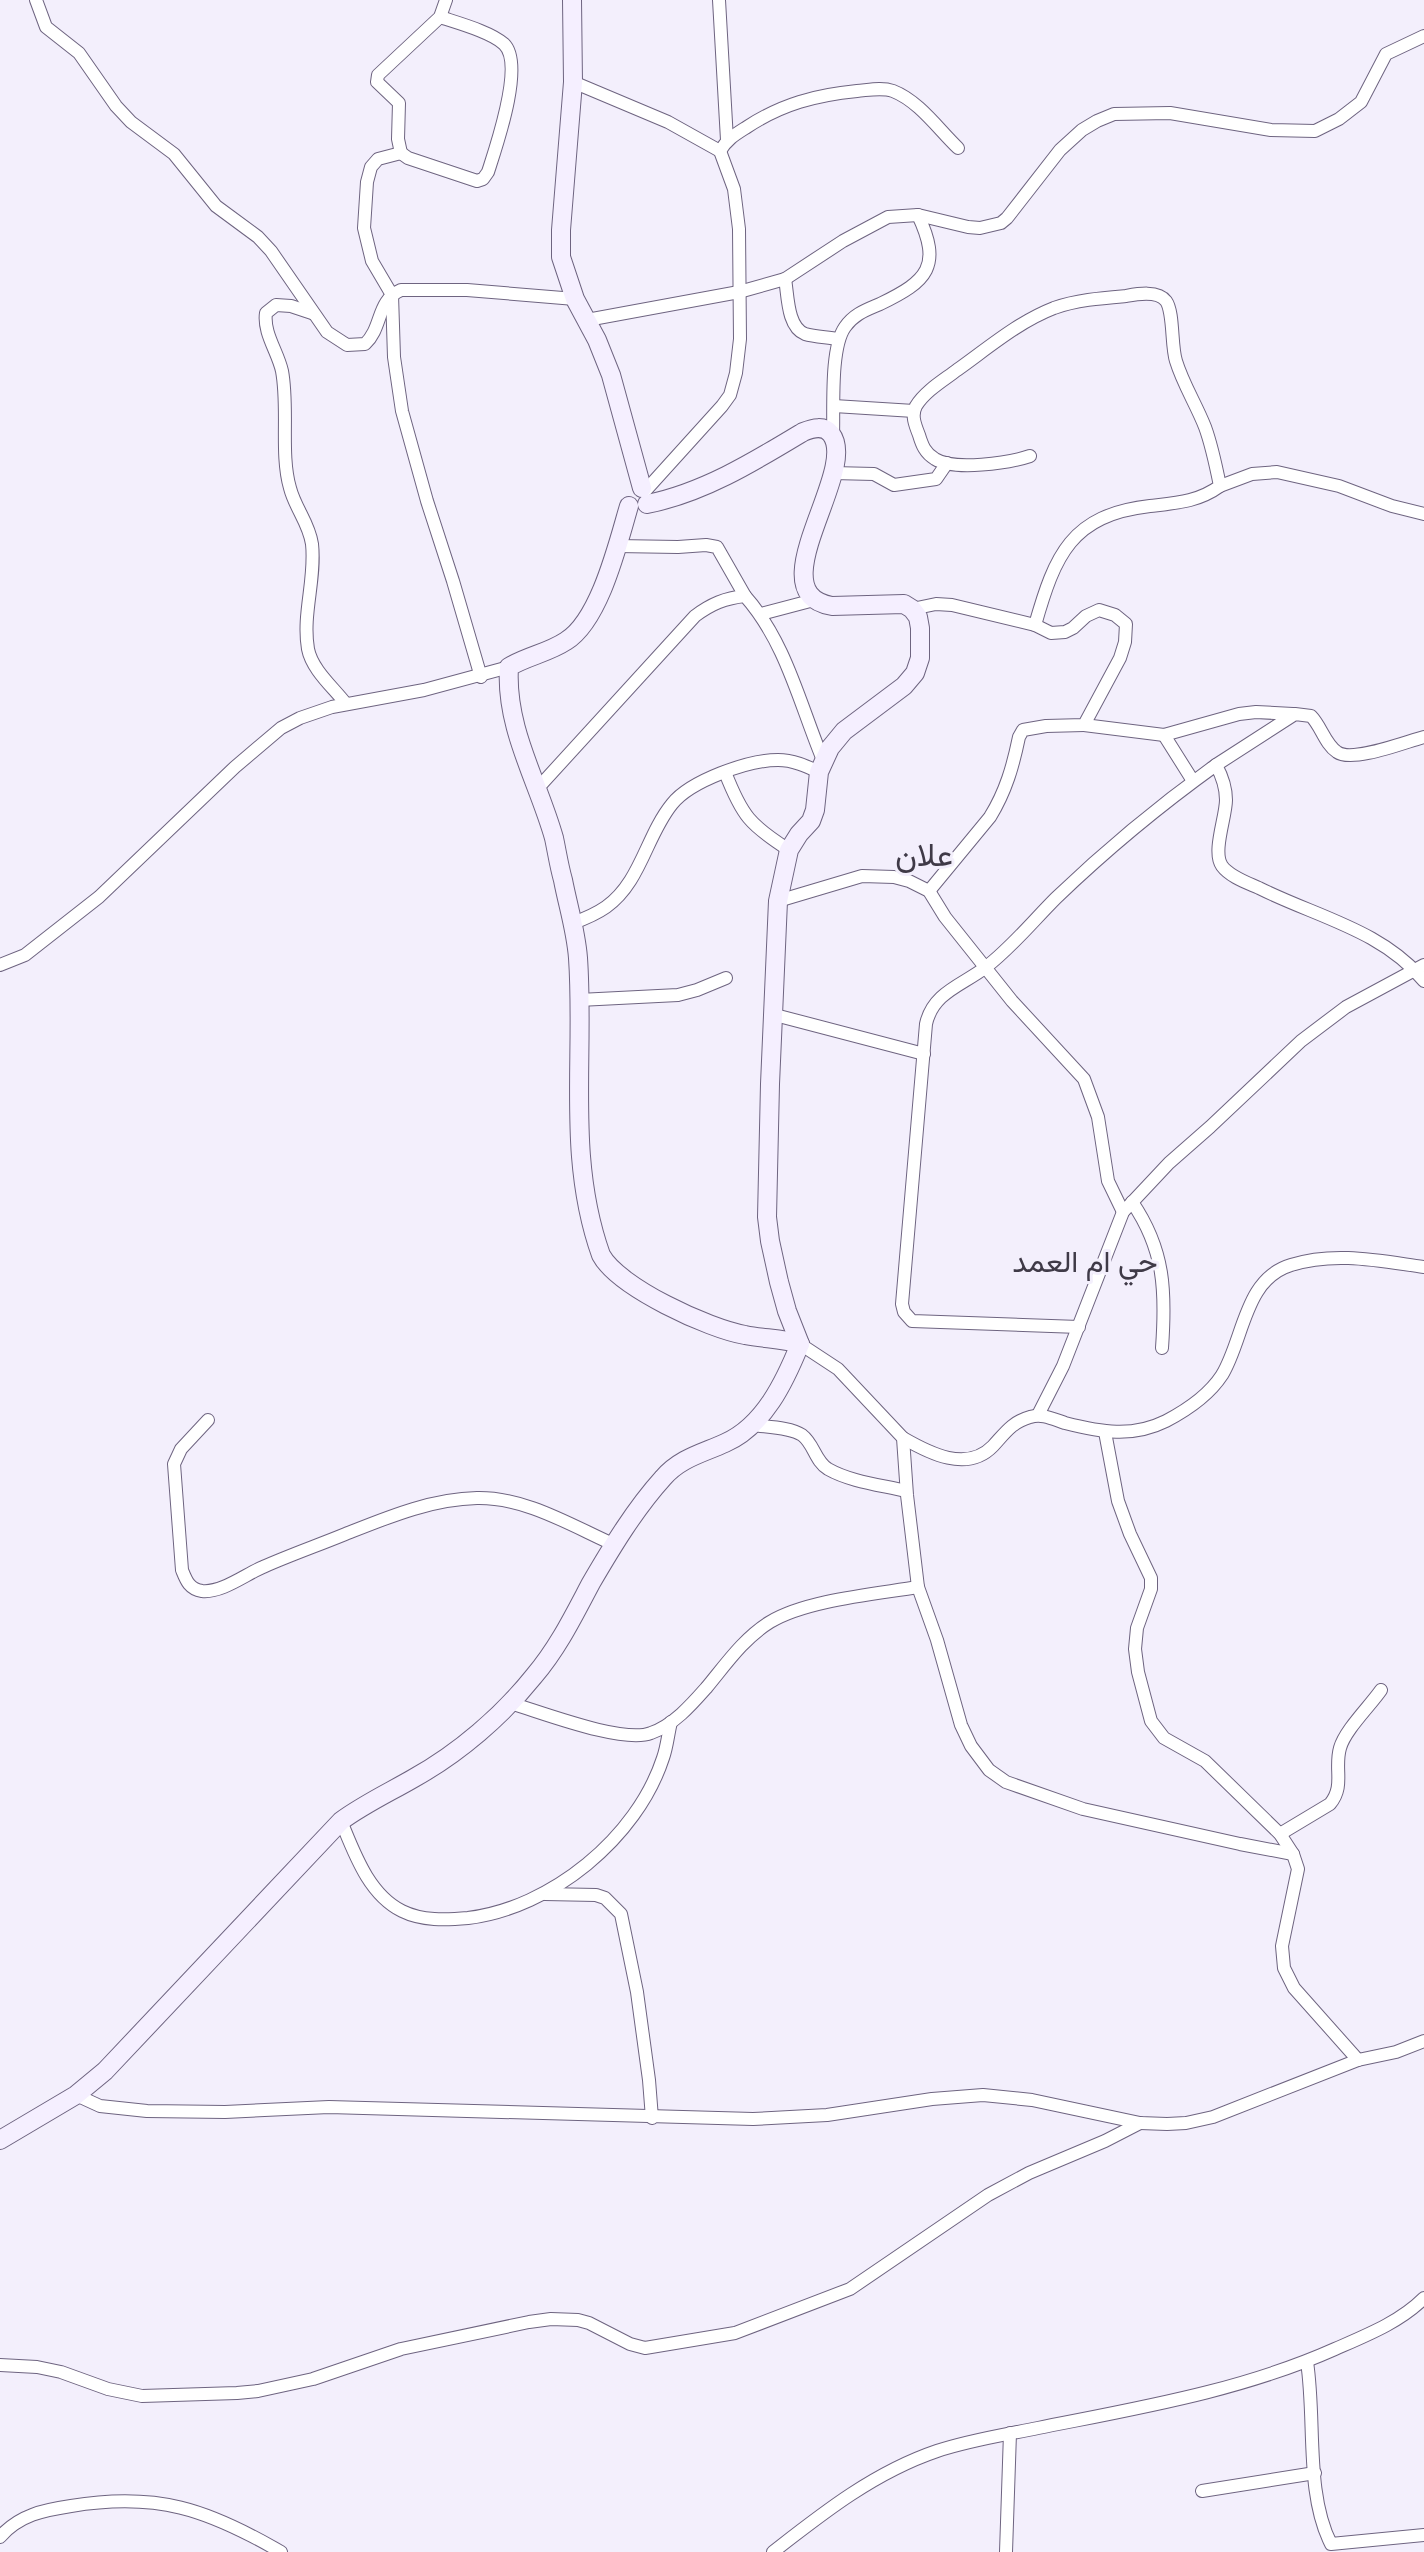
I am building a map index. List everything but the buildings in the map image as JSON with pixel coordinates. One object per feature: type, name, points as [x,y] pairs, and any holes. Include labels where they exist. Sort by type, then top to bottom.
[{"type":"street","points":[[36,0],[48,30],[75,49],[116,106],[144,133],[179,158],[216,206],[264,243],[312,313],[333,337],[347,345],[359,346],[371,339],[380,310],[392,295],[410,290],[467,290],[575,299]]},
{"type":"street","points":[[440,17],[494,38],[507,47],[510,54],[511,77],[494,152],[488,172],[480,181],[401,153],[398,139],[399,103],[377,82],[378,75],[440,17],[446,0]]},
{"type":"street","points":[[572,0],[573,82],[560,244],[564,269],[575,299],[611,375],[638,496]]},
{"type":"street","points":[[0,965],[25,955],[116,883],[235,767],[270,736],[300,718],[346,704],[481,677],[557,646],[578,632],[603,586],[638,496],[730,395],[736,373],[740,339],[739,229],[723,145],[719,0]]},
{"type":"street","points":[[587,320],[739,292],[785,279],[888,217],[918,215],[980,228],[1001,223],[1060,150],[1082,130],[1114,114],[1170,113],[1306,133],[1322,129],[1361,102],[1386,54],[1424,36]]},
{"type":"street","points":[[573,82],[723,145]]},
{"type":"street","points":[[723,145],[770,112],[789,104],[826,94],[881,89],[905,98],[958,148]]},
{"type":"street","points":[[401,153],[374,162],[367,182],[364,228],[372,261],[392,295],[394,357],[402,411],[481,677]]},
{"type":"street","points":[[0,2140],[76,2095],[127,2048],[341,1821],[373,1799],[424,1772],[474,1735],[510,1703],[537,1674],[615,1545],[651,1493],[683,1460],[738,1437],[753,1425],[765,1410],[800,1344],[779,1282],[767,1217],[778,901],[789,850],[811,821],[815,810],[821,766],[844,731],[904,686],[915,673],[920,658],[920,628],[918,617],[912,609],[892,602],[821,605],[814,600],[805,582],[806,553],[833,473],[838,339],[853,318],[908,289],[923,275],[931,255],[930,243],[918,215]]},
{"type":"street","points":[[785,279],[792,319],[797,328],[803,333],[838,339]]},
{"type":"street","points":[[1030,456],[998,464],[939,462],[924,449],[914,423],[914,411],[924,396],[939,384],[1017,326],[1038,315],[1077,302],[1154,295],[1165,299],[1169,307],[1175,358],[1205,426],[1220,486]]},
{"type":"street","points":[[312,313],[276,305],[266,313],[265,324],[283,376],[286,465],[290,488],[312,543],[308,649],[315,665],[346,704]]},
{"type":"street","points":[[834,406],[914,411]]},
{"type":"street","points":[[638,496],[688,493],[814,428],[824,429],[833,436]]},
{"type":"street","points":[[833,473],[874,474],[898,485],[933,480],[947,463]]},
{"type":"street","points":[[1035,625],[1052,571],[1072,537],[1118,512],[1187,502],[1252,474],[1277,472],[1327,483],[1424,514]]},
{"type":"street","points":[[617,546],[717,547],[745,596],[761,614],[784,659],[821,766]]},
{"type":"street","points":[[537,789],[695,616],[723,599],[745,596]]},
{"type":"street","points":[[761,614],[814,600]]},
{"type":"street","points":[[912,609],[936,604],[952,605],[1035,625],[1051,633],[1065,632],[1099,610],[1115,615],[1126,624],[1127,630],[1120,658],[1084,725]]},
{"type":"street","points":[[509,667],[509,690],[517,732],[553,836],[573,923],[578,958],[581,1171],[595,1238],[606,1265],[643,1293],[743,1335],[800,1344],[838,1369],[903,1438],[941,1457],[969,1459],[991,1448],[1015,1422],[1038,1415],[1105,1432],[1131,1433],[1168,1420],[1207,1392],[1224,1371],[1254,1296],[1274,1273],[1289,1265],[1342,1257],[1424,1267]]},
{"type":"street","points":[[929,891],[998,804],[1008,784],[1023,730],[1084,725],[1164,735],[1239,714],[1264,712],[1311,716],[1333,749],[1344,755],[1359,755],[1424,737]]},
{"type":"street","points":[[1079,1327],[912,1321],[904,1312],[906,1250],[926,1024],[931,1008],[948,992],[986,967],[1115,844],[1193,781],[1295,714]]},
{"type":"street","points":[[1164,735],[1193,781]]},
{"type":"street","points":[[573,923],[606,907],[618,896],[638,868],[663,816],[678,796],[688,789],[725,772],[753,764],[778,760],[821,766]]},
{"type":"street","points":[[1216,765],[1226,792],[1219,851],[1220,862],[1226,870],[1264,891],[1344,924],[1385,945],[1419,967],[1424,981]]},
{"type":"street","points":[[725,772],[739,808],[762,832],[789,850]]},
{"type":"street","points":[[778,901],[862,876],[894,877],[929,891],[945,917],[1012,1001],[1084,1079],[1098,1117],[1108,1181],[1128,1207],[1143,1217],[1163,1274],[1165,1310],[1162,1348]]},
{"type":"street","points":[[1038,1415],[1055,1385],[1112,1236],[1128,1207],[1169,1163],[1301,1041],[1346,1007],[1419,967]]},
{"type":"street","points":[[579,1000],[678,995],[726,978]]},
{"type":"street","points":[[775,1015],[924,1054]]},
{"type":"street","points":[[208,1420],[181,1449],[174,1464],[182,1570],[186,1581],[196,1589],[211,1590],[378,1521],[435,1502],[461,1499],[501,1500],[532,1508],[615,1545]]},
{"type":"street","points":[[753,1425],[800,1434],[820,1463],[832,1471],[906,1491]]},
{"type":"street","points":[[1105,1432],[1118,1501],[1151,1578],[1151,1589],[1137,1628],[1135,1649],[1151,1721],[1164,1738],[1205,1761],[1280,1834],[1293,1854],[1298,1869],[1282,1946],[1284,1968],[1302,1999],[1358,2060]]},
{"type":"street","points":[[903,1438],[918,1587],[961,1725],[975,1752],[997,1777],[1083,1809],[1293,1854]]},
{"type":"street","points":[[510,1703],[618,1734],[652,1733],[671,1722],[753,1634],[776,1618],[812,1607],[918,1587]]},
{"type":"street","points":[[1280,1834],[1335,1798],[1340,1785],[1339,1750],[1381,1690]]},
{"type":"street","points":[[341,1821],[367,1876],[391,1904],[402,1911],[427,1918],[450,1920],[486,1916],[545,1894],[580,1870],[619,1832],[654,1779],[664,1757],[671,1722]]},
{"type":"street","points":[[545,1894],[596,1895],[605,1898],[621,1914],[637,1992],[652,2118]]},
{"type":"street","points":[[76,2095],[100,2106],[147,2111],[225,2112],[329,2107],[753,2119],[805,2117],[983,2095],[1032,2100],[1140,2123],[1186,2123],[1213,2117],[1358,2060],[1396,2052],[1424,2041]]},
{"type":"street","points":[[0,2365],[49,2370],[108,2389],[142,2396],[237,2393],[313,2379],[423,2343],[540,2320],[565,2319],[589,2323],[638,2348],[735,2333],[850,2289],[988,2195],[1140,2123]]},
{"type":"street","points":[[773,2552],[841,2501],[895,2468],[941,2450],[1234,2386],[1307,2362],[1388,2324],[1424,2298]]},
{"type":"street","points":[[1307,2362],[1318,2513],[1331,2548],[1424,2535]]},
{"type":"street","points":[[1006,2552],[1010,2433]]},
{"type":"street","points":[[1202,2491],[1315,2473]]},
{"type":"street","points":[[0,2537],[15,2522],[40,2512],[94,2502],[137,2500],[203,2513],[239,2527],[281,2552]]},
{"type":"district","name":"علان","points":[[924,855]]},
{"type":"district","name":"حي ام العمد","points":[[1085,1262]]}]
